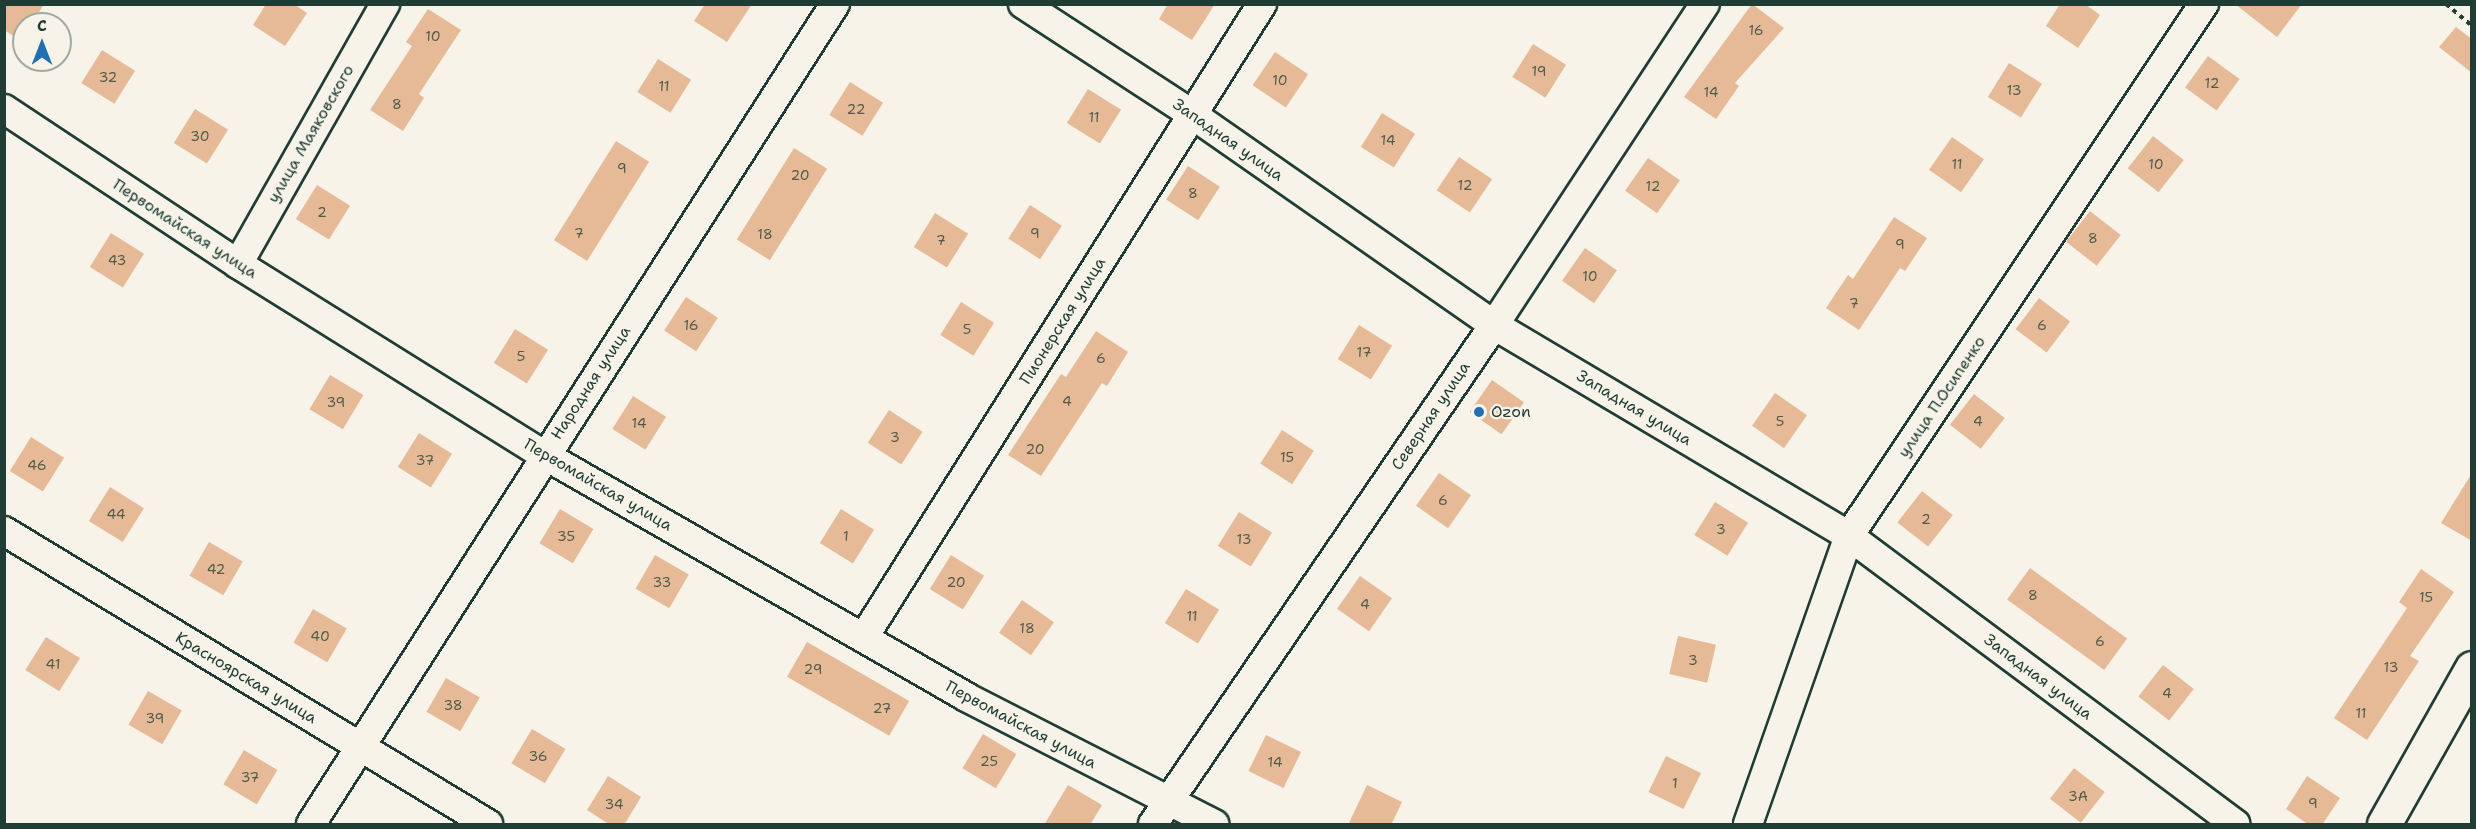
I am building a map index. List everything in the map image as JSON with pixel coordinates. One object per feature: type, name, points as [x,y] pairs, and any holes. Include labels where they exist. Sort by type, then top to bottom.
[{"type":"main road","points":[[2384,825],[2472,668]]},
{"type":"street","name":"улица Маяковского","points":[[238,264],[385,4]]},
{"type":"street","name":"Народная улица","points":[[311,825],[544,454],[835,4]]},
{"type":"street","name":"Западная улица","points":[[1023,4],[1193,115],[1494,325],[1849,536],[2235,825]]},
{"type":"street","name":"Пионерская улица","points":[[864,637],[1262,4]]},
{"type":"street","name":"Северная улица","points":[[1160,813],[1494,325],[1705,4]]},
{"type":"street","name":"улица П.Осипенко","points":[[1748,825],[1849,536],[2204,4]]},
{"type":"street","name":"Первомайская улица","points":[[4,109],[238,264],[544,454],[864,637],[1160,813],[1214,825]]},
{"type":"street","name":"Красноярская улица","points":[[4,531],[489,825]]},
{"type":"path","points":[[2446,4],[2472,26]]},
{"type":"building","points":[[4,4],[44,4],[39,12],[12,12],[12,35],[4,30]]},
{"type":"building","points":[[266,4],[294,4],[307,13],[285,46],[253,25]]},
{"type":"building","points":[[705,4],[752,4],[727,42],[694,21]]},
{"type":"building","points":[[1168,4],[1215,4],[1192,40],[1159,19]]},
{"type":"building","points":[[1752,4],[1784,28],[1735,83],[1739,86],[1716,119],[1684,97]]},
{"type":"building","points":[[2060,4],[2085,4],[2100,15],[2078,48],[2046,26]]},
{"type":"building","points":[[2235,4],[2302,4],[2277,37]]},
{"type":"building","points":[[428,9],[461,30],[419,94],[424,98],[403,131],[370,110],[412,46],[406,42]]},
{"type":"building","points":[[2456,27],[2472,39],[2472,73],[2439,47]]},
{"type":"building","points":[[1533,44],[1566,65],[1545,98],[1512,77]]},
{"type":"building","points":[[102,50],[135,71],[114,104],[81,83]]},
{"type":"building","points":[[1275,52],[1308,74],[1286,108],[1253,85]]},
{"type":"building","points":[[2208,56],[2240,79],[2217,110],[2185,88]]},
{"type":"building","points":[[658,59],[691,80],[670,113],[637,92]]},
{"type":"building","points":[[2009,63],[2042,84],[2021,118],[1988,97]]},
{"type":"building","points":[[850,82],[883,103],[862,136],[829,115]]},
{"type":"building","points":[[1088,89],[1121,110],[1100,144],[1067,123]]},
{"type":"building","points":[[195,109],[228,130],[207,164],[174,143]]},
{"type":"building","points":[[1382,113],[1415,134],[1394,168],[1361,147]]},
{"type":"building","points":[[2153,136],[2184,160],[2158,192],[2128,168]]},
{"type":"building","points":[[1952,137],[1984,159],[1961,192],[1929,170]]},
{"type":"building","points":[[616,141],[649,162],[587,261],[554,240]]},
{"type":"building","points":[[794,148],[827,169],[770,260],[737,240]]},
{"type":"building","points":[[1459,157],[1492,179],[1470,213],[1437,190]]},
{"type":"building","points":[[1648,158],[1680,180],[1657,213],[1625,191]]},
{"type":"building","points":[[1188,166],[1220,187],[1198,220],[1166,200]]},
{"type":"building","points":[[317,185],[350,206],[329,240],[296,219]]},
{"type":"building","points":[[1030,205],[1062,226],[1040,259],[1008,239]]},
{"type":"building","points":[[2090,211],[2121,235],[2097,266],[2066,242]]},
{"type":"building","points":[[935,213],[968,234],[947,268],[914,247]]},
{"type":"building","points":[[1894,217],[1927,238],[1905,271],[1900,268],[1859,330],[1826,308],[1848,275],[1853,279]]},
{"type":"building","points":[[111,233],[144,254],[123,288],[90,267]]},
{"type":"building","points":[[1585,248],[1617,270],[1594,303],[1562,281]]},
{"type":"building","points":[[686,297],[718,318],[696,351],[664,331]]},
{"type":"building","points":[[2039,298],[2070,321],[2047,353],[2016,329]]},
{"type":"building","points":[[961,302],[994,323],[973,356],[940,335]]},
{"type":"building","points":[[1359,325],[1392,346],[1371,380],[1338,359]]},
{"type":"building","points":[[515,329],[548,350],[527,384],[494,363]]},
{"type":"building","points":[[1096,331],[1128,352],[1107,386],[1102,383],[1041,476],[1008,455],[1061,374],[1066,377]]},
{"type":"building","points":[[330,375],[363,395],[343,429],[309,409]]},
{"type":"building","points":[[1492,380],[1524,402],[1502,434],[1470,412]]},
{"type":"building","points":[[1775,393],[1807,415],[1784,448],[1752,426]]},
{"type":"building","points":[[1974,394],[2005,418],[1981,449],[1950,425]]},
{"type":"building","points":[[633,396],[666,417],[645,450],[612,429]]},
{"type":"building","points":[[889,410],[923,432],[901,464],[868,443]]},
{"type":"building","points":[[1282,430],[1314,451],[1292,484],[1260,464]]},
{"type":"building","points":[[419,433],[452,454],[431,488],[398,467]]},
{"type":"building","points":[[31,437],[64,458],[43,492],[10,471]]},
{"type":"building","points":[[1439,473],[1471,495],[1448,528],[1416,506]]},
{"type":"building","points":[[2472,473],[2472,541],[2441,523]]},
{"type":"building","points":[[110,487],[144,508],[123,542],[89,521]]},
{"type":"building","points":[[1922,491],[1953,515],[1928,547],[1897,523]]},
{"type":"building","points":[[1715,502],[1748,523],[1727,556],[1694,535]]},
{"type":"building","points":[[560,509],[593,529],[573,563],[539,543]]},
{"type":"building","points":[[841,509],[874,530],[853,564],[820,543]]},
{"type":"building","points":[[1239,512],[1272,533],[1251,567],[1218,546]]},
{"type":"building","points":[[209,542],[243,562],[223,595],[190,576]]},
{"type":"building","points":[[655,555],[689,574],[669,608],[636,589]]},
{"type":"building","points":[[951,555],[984,576],[963,610],[930,589]]},
{"type":"building","points":[[2030,568],[2127,639],[2104,670],[2007,600]]},
{"type":"building","points":[[2421,569],[2454,592],[2410,656],[2419,661],[2367,740],[2334,718],[2407,608],[2399,602]]},
{"type":"building","points":[[1360,576],[1392,598],[1369,631],[1337,609]]},
{"type":"building","points":[[1186,589],[1219,610],[1198,644],[1165,623]]},
{"type":"building","points":[[1022,600],[1054,622],[1031,655],[999,633]]},
{"type":"building","points":[[313,609],[347,628],[327,662],[294,643]]},
{"type":"building","points":[[1678,636],[1716,645],[1707,683],[1669,674]]},
{"type":"building","points":[[46,637],[80,658],[59,691],[25,670]]},
{"type":"building","points":[[807,642],[909,701],[889,736],[787,677]]},
{"type":"building","points":[[2163,665],[2194,689],[2169,721],[2138,697]]},
{"type":"building","points":[[446,678],[480,698],[460,731],[426,712]]},
{"type":"building","points":[[148,691],[182,710],[162,744],[129,725]]},
{"type":"building","points":[[532,729],[565,749],[545,783],[511,763]]},
{"type":"building","points":[[983,734],[1016,754],[996,788],[962,768]]},
{"type":"building","points":[[1266,735],[1301,752],[1284,788],[1248,771]]},
{"type":"building","points":[[244,750],[277,770],[257,804],[223,784]]},
{"type":"building","points":[[1666,756],[1701,773],[1684,809],[1648,792]]},
{"type":"building","points":[[2074,768],[2105,792],[2081,823],[2050,799]]},
{"type":"building","points":[[608,776],[641,797],[624,825],[610,825],[587,810]]},
{"type":"building","points":[[2307,776],[2340,798],[2322,825],[2309,825],[2286,809]]},
{"type":"building","points":[[1068,785],[1102,805],[1090,825],[1044,825]]},
{"type":"building","points":[[1367,785],[1402,802],[1391,825],[1348,825]]},
{"type":"place","name":"Ozon","points":[[1479,412]]}]
